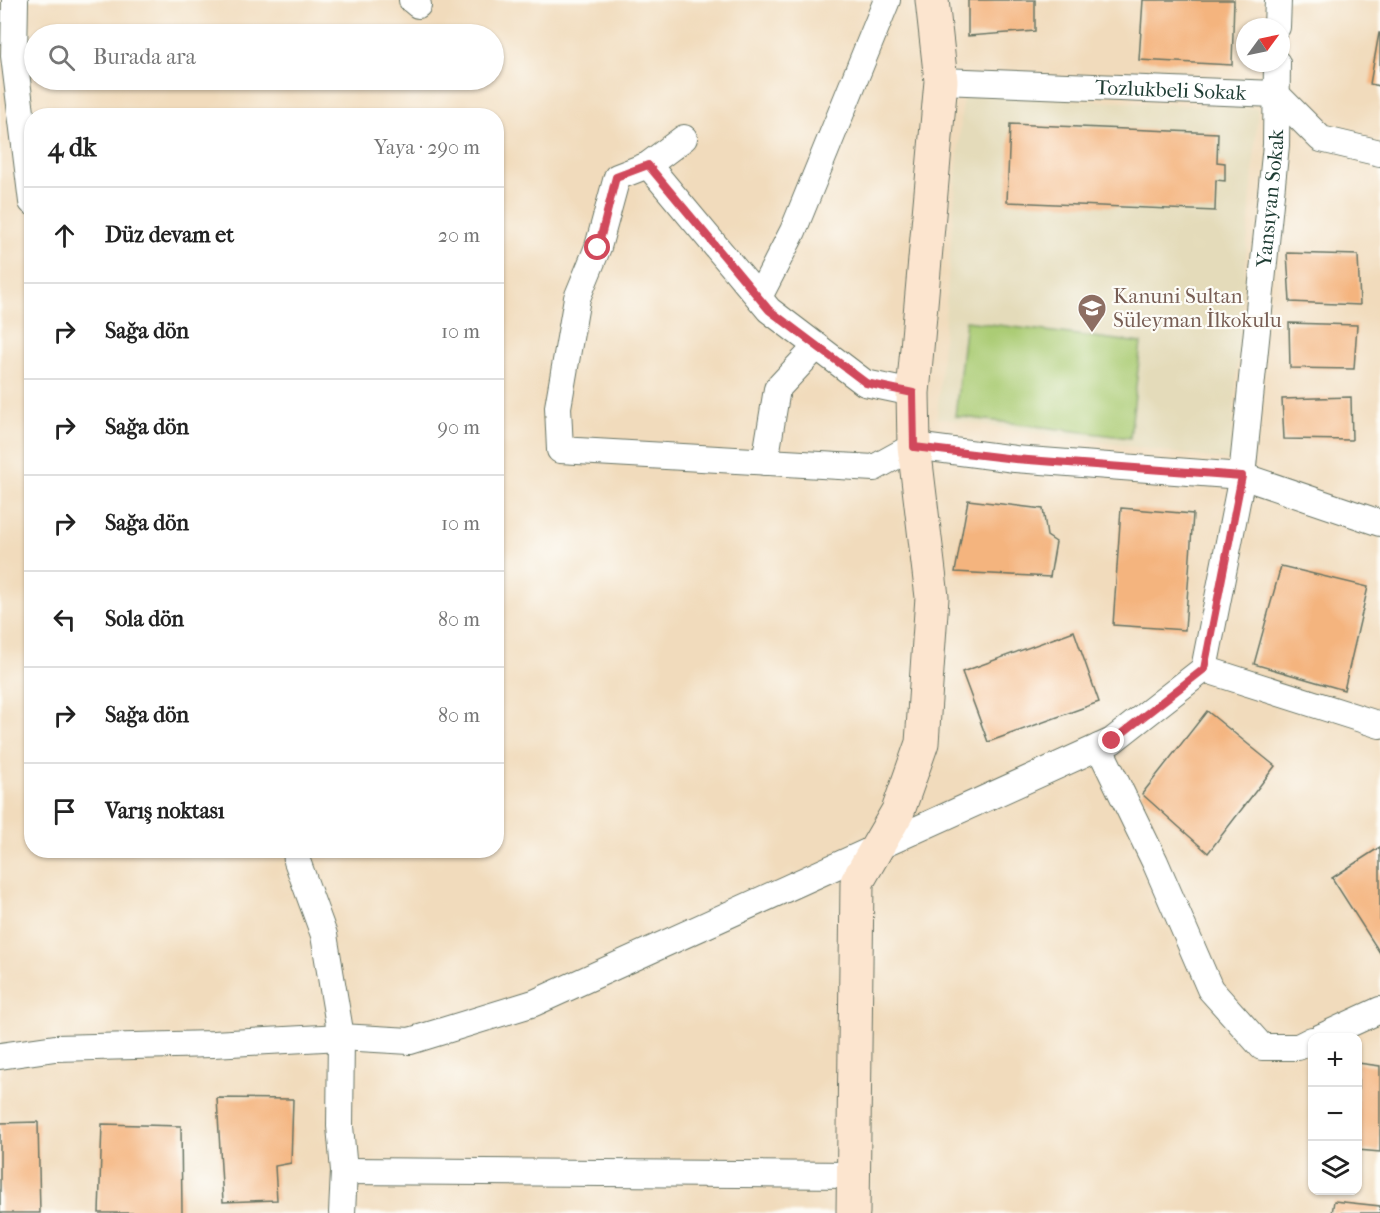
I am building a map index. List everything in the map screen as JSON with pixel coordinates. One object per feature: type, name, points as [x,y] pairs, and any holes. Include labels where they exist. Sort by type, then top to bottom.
[{"type":"street","points":[[15,0],[7,57],[24,155]]},
{"type":"street","points":[[759,297],[794,231],[887,0]]},
{"type":"street","points":[[853,1213],[856,882],[898,811],[922,743],[932,597],[914,447],[913,393],[941,81],[932,0]]},
{"type":"street","points":[[1277,18],[1278,0]]},
{"type":"street","name":"Yansıyan Sokak","points":[[1204,669],[1242,476],[1275,145],[1277,72]]},
{"type":"street","name":"Tozlukbeli Sokak","points":[[941,81],[1276,94],[1321,139],[1380,153]]},
{"type":"street","points":[[684,138],[648,165],[616,177],[598,248],[577,298],[558,407],[560,450],[874,468],[914,447],[1015,459],[1242,476],[1380,523]]},
{"type":"street","points":[[648,165],[769,310],[866,383],[913,393]]},
{"type":"street","points":[[765,462],[777,389],[817,346]]},
{"type":"street","points":[[0,1056],[55,1048],[213,1044],[341,1037],[410,1041],[534,1003],[1112,741],[1204,669],[1380,725]]},
{"type":"street","points":[[1099,747],[1155,862],[1210,989],[1262,1047],[1298,1047],[1308,1042]]},
{"type":"street","points":[[297,858],[324,935],[341,1037],[340,1126],[344,1171],[342,1213]]},
{"type":"street","points":[[1329,1033],[1380,1010]]},
{"type":"street","points":[[344,1171],[853,1175]]},
{"type":"shaded area","name":"Kanuni Sultan Süleyman İlkokulu","points":[[963,95],[1258,108],[1230,461],[937,418]]},
{"type":"green space","points":[[966,321],[1141,343],[1130,438],[955,416]]},
{"type":"building","points":[[968,0],[1035,0],[1035,31],[968,36]]},
{"type":"building","points":[[1143,0],[1234,0],[1232,65],[1139,60]]},
{"type":"building","points":[[1380,33],[1380,86],[1370,84]]},
{"type":"building","points":[[1010,124],[1218,133],[1217,162],[1225,163],[1225,181],[1216,180],[1215,211],[1007,202]]},
{"type":"building","points":[[1287,253],[1358,255],[1360,305],[1290,302]]},
{"type":"building","points":[[1289,323],[1357,325],[1354,369],[1290,368]]},
{"type":"building","points":[[1351,397],[1352,440],[1284,439],[1282,399]]},
{"type":"building","points":[[968,500],[1043,509],[1047,536],[1056,542],[1050,577],[955,572]]},
{"type":"building","points":[[1121,508],[1193,514],[1185,630],[1113,625]]},
{"type":"building","points":[[1281,566],[1368,587],[1344,690],[1254,664]]},
{"type":"building","points":[[1074,631],[1099,702],[988,742],[962,672]]},
{"type":"building","points":[[1207,711],[1275,766],[1208,853],[1142,794]]},
{"type":"building","points":[[1380,847],[1380,953],[1332,878]]},
{"type":"building","points":[[1362,1064],[1380,1066],[1380,1152],[1362,1150]]},
{"type":"building","points":[[217,1098],[293,1099],[291,1163],[275,1166],[277,1200],[223,1202]]},
{"type":"building","points":[[38,1122],[40,1213],[0,1213],[0,1123]]},
{"type":"building","points":[[102,1124],[181,1126],[182,1213],[99,1213]]},
{"type":"building","points":[[1334,1201],[1380,1206],[1380,1213],[1332,1213]]},
{"type":"place","name":"Kanuni Sultan Süleyman İlkokulu","points":[[1092,334]]},
{"type":"route","points":[[598,248],[616,177],[648,165],[769,310],[866,383],[913,393],[914,447],[1015,459],[1242,476],[1204,669],[1112,741]]}]
